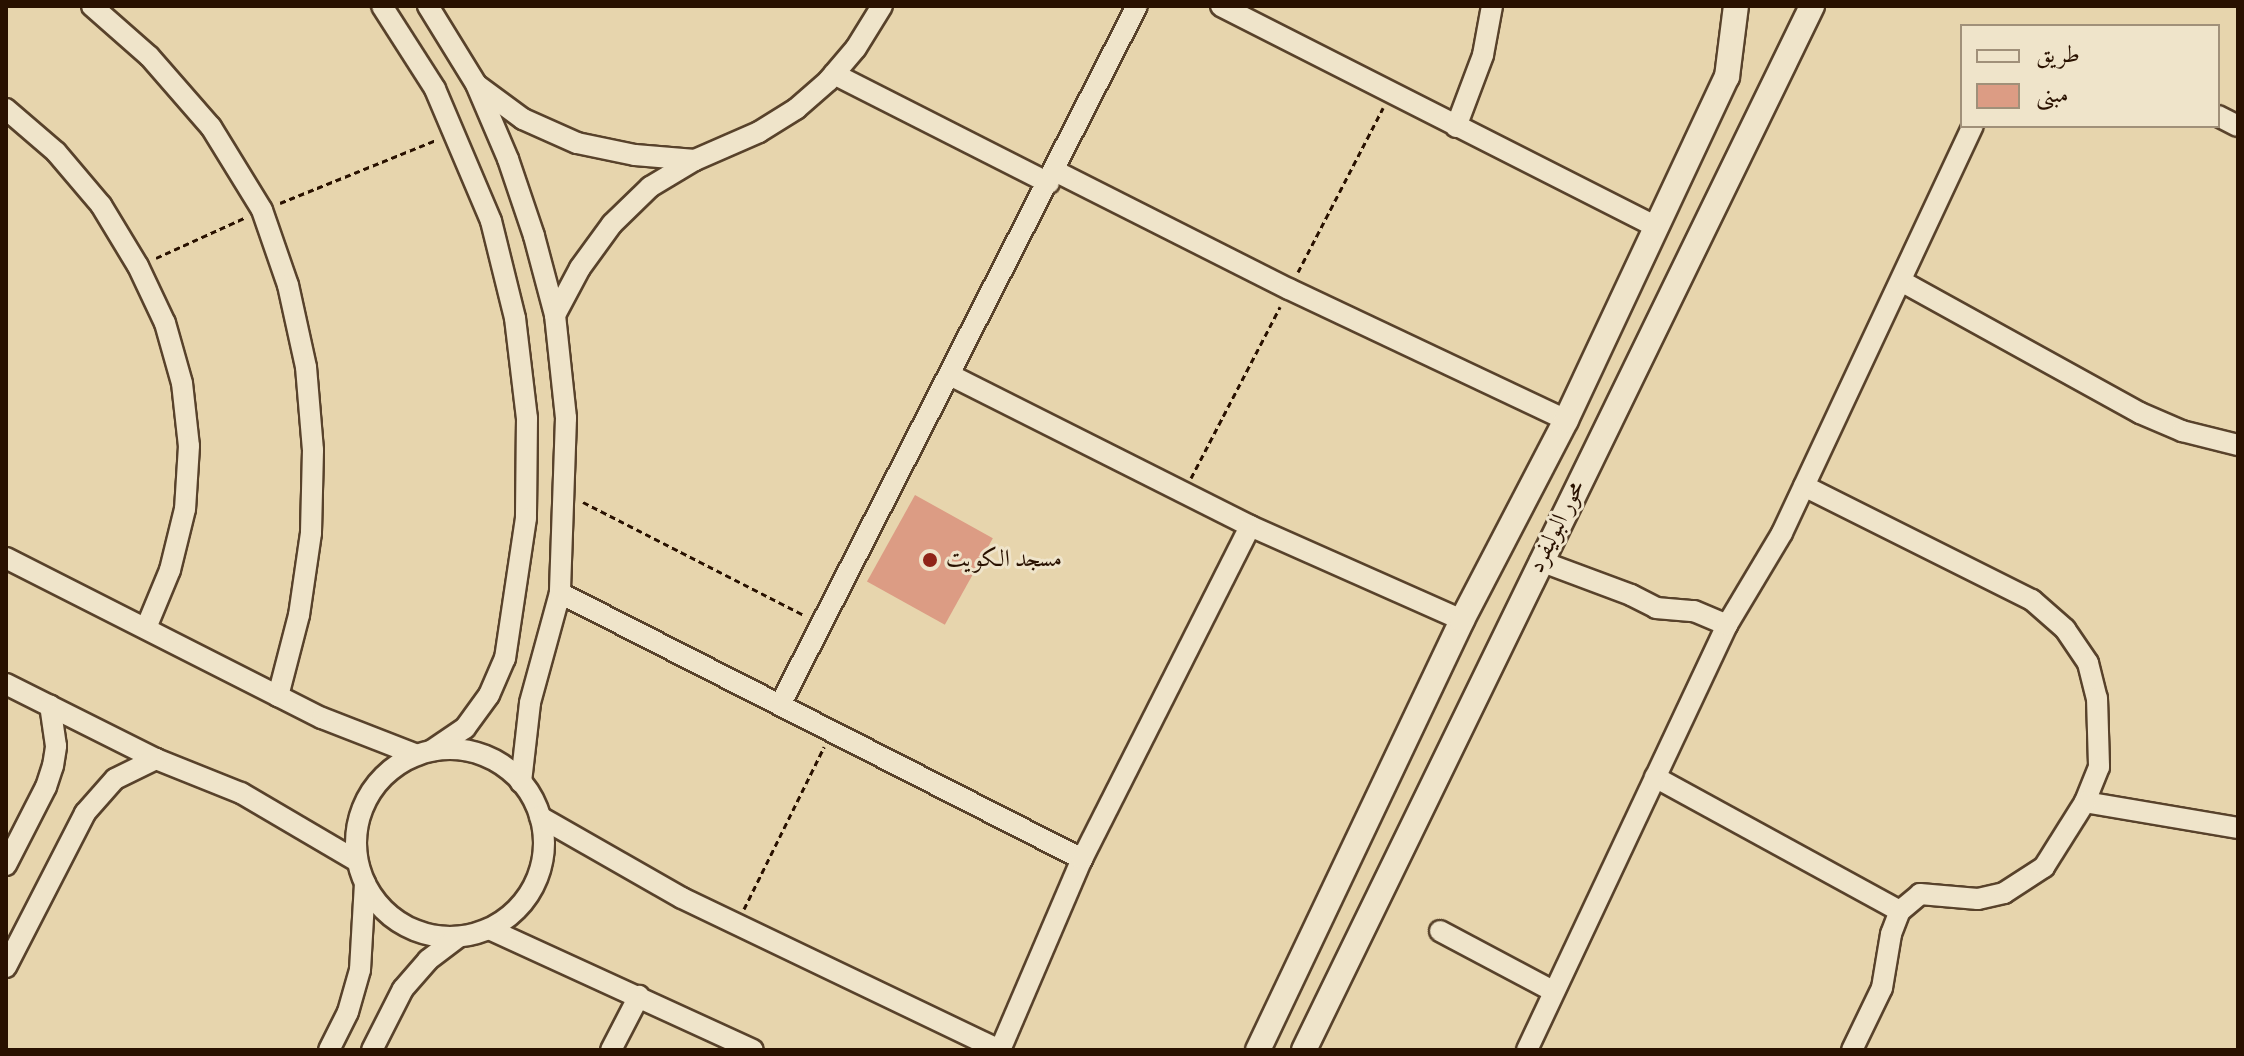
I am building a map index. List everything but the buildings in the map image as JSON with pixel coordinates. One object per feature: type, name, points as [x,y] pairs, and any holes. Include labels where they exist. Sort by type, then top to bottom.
[{"type":"street","points":[[92,6],[149,56],[211,127],[262,210],[288,285],[306,367],[313,450],[311,533],[303,588],[278,696]]},
{"type":"street","points":[[6,558],[367,738],[424,752],[457,749],[481,754],[503,766],[521,782],[540,817],[542,857],[529,895],[511,915],[489,929],[458,937],[435,936],[403,924],[377,902],[365,883],[357,861],[356,835],[362,809],[375,786],[393,767],[424,752],[465,728],[489,695],[505,658],[526,518],[527,418],[515,318],[491,221],[455,132],[406,39],[382,6]]},
{"type":"street","points":[[428,6],[476,84],[508,159],[534,236],[555,315],[566,418],[560,593],[530,703],[521,782]]},
{"type":"street","points":[[555,315],[580,268],[612,224],[650,187],[695,160],[759,132],[796,109],[834,74],[856,48],[882,6]]},
{"type":"street","points":[[780,705],[1137,6]]},
{"type":"street","points":[[1221,6],[1657,227]]},
{"type":"street","points":[[1456,127],[1483,55],[1492,6]]},
{"type":"street","name":"محور البوليفرد","points":[[1258,1050],[1462,620],[1566,420],[1727,77],[1736,6]]},
{"type":"street","name":"محور البوليفرد","points":[[1304,1050],[1812,6]]},
{"type":"street","points":[[834,74],[1566,420]]},
{"type":"street","points":[[476,84],[523,119],[577,143],[635,155],[695,160]]},
{"type":"street","points":[[6,109],[56,152],[101,205],[138,266],[169,338],[182,383],[189,446],[185,509],[170,570],[146,628]]},
{"type":"street","points":[[2220,117],[2238,126]]},
{"type":"street","points":[[1527,1050],[1727,625],[1782,533],[1972,128]]},
{"type":"street","points":[[1901,281],[2140,413],[2182,431],[2238,445]]},
{"type":"street","points":[[950,375],[1250,526],[1462,620]]},
{"type":"street","points":[[1804,486],[2032,600],[2065,629],[2088,663],[2097,698],[2099,767],[2085,802],[2044,867],[2004,893],[1978,899],[1920,894],[1900,911],[1891,934],[1882,988],[1852,1050]]},
{"type":"street","points":[[540,817],[634,872],[1000,1050],[1082,859],[1250,526]]},
{"type":"street","points":[[1540,561],[1631,595],[1656,608],[1694,611],[1727,625]]},
{"type":"street","points":[[560,593],[1082,859]]},
{"type":"street","points":[[6,684],[156,759],[241,793],[357,861]]},
{"type":"street","points":[[6,865],[46,787],[53,766],[56,746],[50,705]]},
{"type":"street","points":[[6,967],[85,813],[115,779],[156,759]]},
{"type":"street","points":[[1655,777],[1900,911]]},
{"type":"street","points":[[2085,802],[2238,828]]},
{"type":"street","points":[[329,1050],[348,1012],[360,970],[365,883]]},
{"type":"street","points":[[489,929],[753,1050]]},
{"type":"street","points":[[1440,931],[1553,991]]},
{"type":"street","points":[[372,1050],[403,989],[428,960],[458,937]]},
{"type":"street","points":[[611,1050],[639,996]]},
{"type":"path","points":[[138,266],[262,210],[455,132]]},
{"type":"path","points":[[565,493],[822,624]]},
{"type":"path","points":[[737,923],[832,731]]},
{"type":"place","name":"مسجد الكويت","points":[[930,560]]}]
